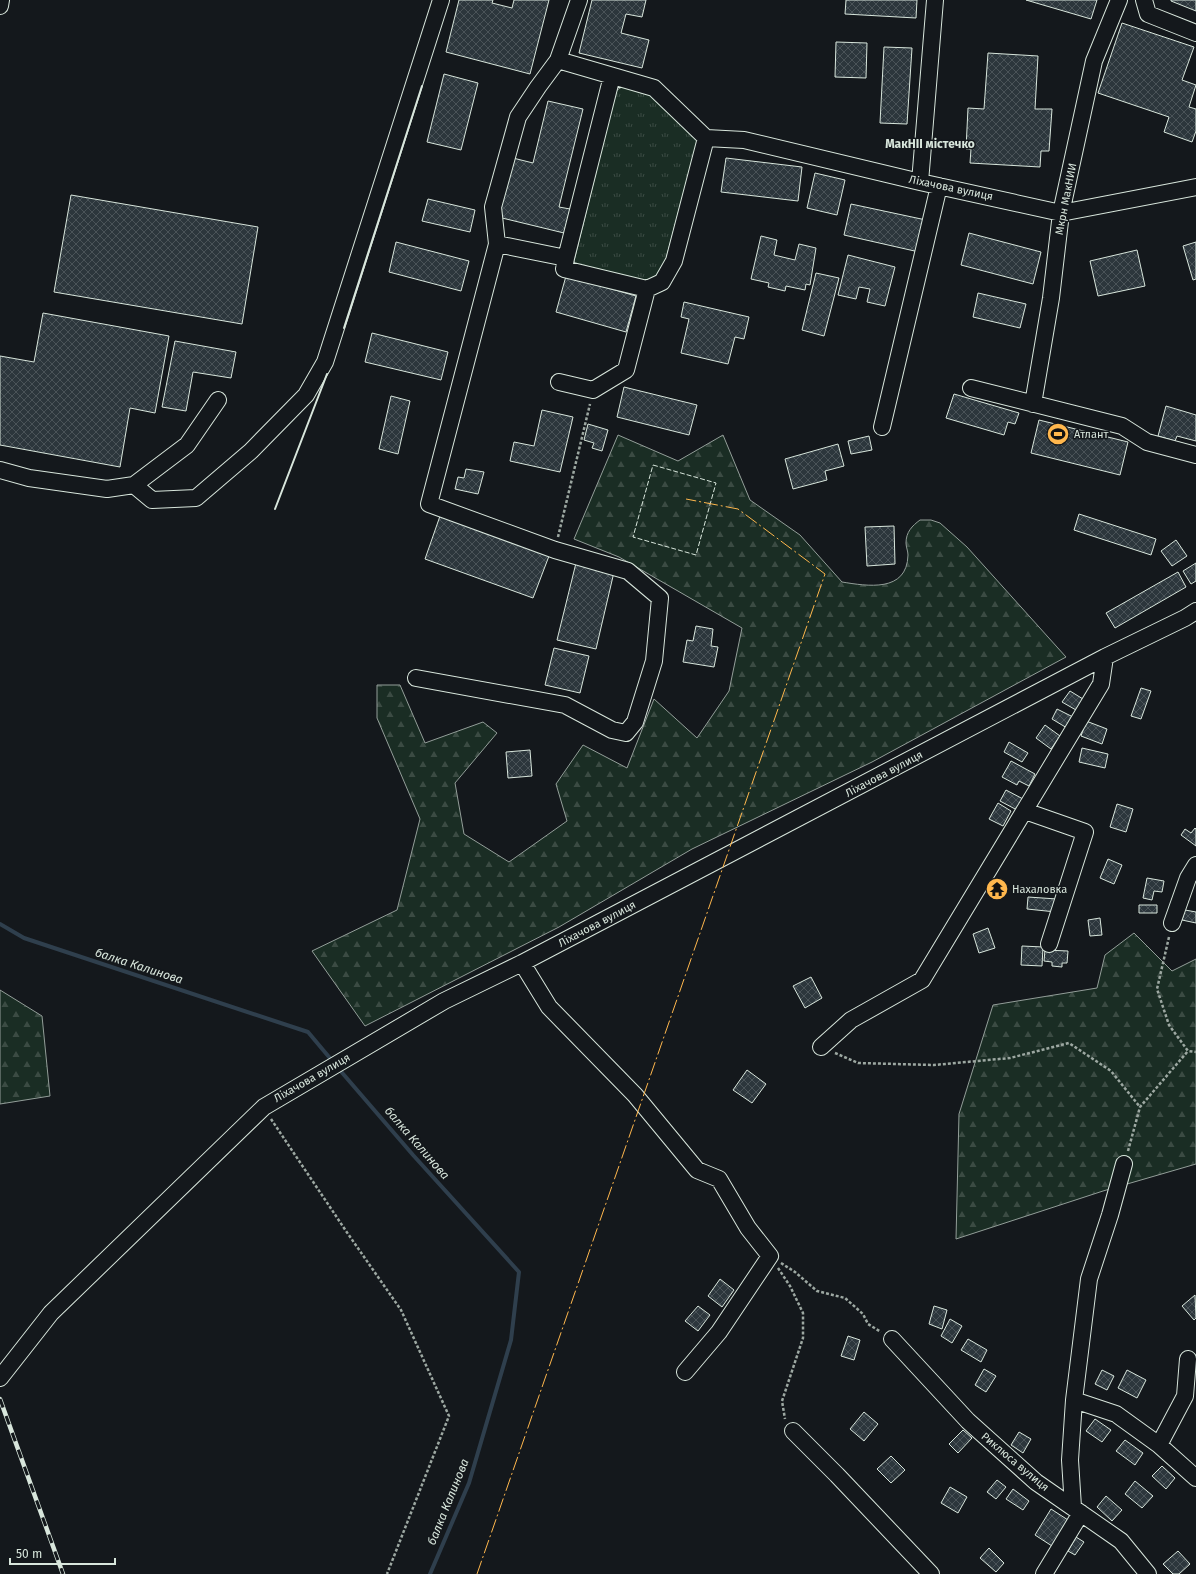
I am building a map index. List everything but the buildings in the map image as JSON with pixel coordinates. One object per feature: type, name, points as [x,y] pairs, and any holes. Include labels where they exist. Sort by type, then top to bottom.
[{"type":"street","points":[[0,6],[1,0]]},
{"type":"street","points":[[134,485],[152,500],[196,498],[251,451],[306,395],[325,362],[441,0]]},
{"type":"street","points":[[416,678],[565,705],[612,730],[626,733],[636,722],[654,661],[660,598],[628,571],[555,550],[429,504],[497,244],[493,207],[518,118],[538,86],[558,60],[578,0]]},
{"type":"street","points":[[920,182],[935,0]]},
{"type":"street","name":"Мкрн МакНИИ","points":[[1033,404],[1051,298],[1061,213],[1094,61],[1119,0]]},
{"type":"street","points":[[1144,0],[1148,14],[1196,33]]},
{"type":"street","points":[[558,60],[654,88],[706,138],[674,261],[662,282],[647,289],[564,269],[612,76]]},
{"type":"street","name":"Ліхачова вулиця","points":[[706,138],[744,140],[920,182],[1061,213],[1196,187]]},
{"type":"street","points":[[882,427],[939,186]]},
{"type":"street","points":[[497,244],[566,258]]},
{"type":"street","points":[[559,382],[593,390],[626,370],[647,289]]},
{"type":"street","points":[[971,388],[1122,426],[1147,442],[1196,455]]},
{"type":"street","points":[[0,470],[29,478],[107,489],[134,485],[187,445],[218,400]]},
{"type":"street","name":"Ліхачова вулиця","points":[[0,1378],[51,1313],[264,1107],[444,1001],[522,963],[1105,657],[1185,618],[1196,611]]},
{"type":"street","points":[[821,1047],[851,1020],[922,980],[1100,684],[1105,657]]},
{"type":"street","points":[[1025,811],[1085,832],[1049,944]]},
{"type":"street","points":[[1172,923],[1188,878],[1196,865]]},
{"type":"street","points":[[522,963],[549,1007],[635,1095],[697,1170],[719,1179],[748,1228],[770,1256],[719,1332],[685,1372]]},
{"type":"street","points":[[1044,1574],[1077,1510],[1070,1460],[1074,1400],[1089,1279],[1110,1216],[1124,1164]]},
{"type":"street","name":"Риклюса вулиця","points":[[892,1339],[968,1421],[1036,1482],[1121,1541],[1148,1574]]},
{"type":"street","points":[[1159,1445],[1185,1396],[1188,1359]]},
{"type":"street","points":[[1074,1400],[1116,1414],[1159,1445],[1196,1478]]},
{"type":"street","points":[[793,1431],[931,1574]]},
{"type":"path","points":[[555,550],[593,390]]},
{"type":"path","points":[[1172,923],[1157,989],[1169,1025],[1188,1051],[1196,1052]]},
{"type":"path","points":[[821,1047],[858,1063],[934,1065],[1010,1058],[1069,1043],[1111,1071],[1140,1107]]},
{"type":"path","points":[[1124,1164],[1140,1107],[1188,1051]]},
{"type":"path","points":[[264,1107],[346,1231],[401,1310],[449,1416],[387,1574]]},
{"type":"path","points":[[770,1256],[795,1272],[817,1291],[845,1298],[863,1314],[868,1324],[892,1339]]},
{"type":"path","points":[[770,1256],[790,1286],[803,1312],[803,1338],[782,1401],[785,1422],[793,1431]]},
{"type":"green space","points":[[629,84],[644,88],[698,138],[666,259],[659,272],[647,282],[575,265],[574,261],[616,91]]},
{"type":"green space","points":[[618,435],[678,461],[723,435],[750,500],[800,535],[842,582],[874,585],[893,581],[901,576],[906,567],[908,555],[906,539],[908,532],[912,527],[920,520],[931,520],[940,523],[967,547],[1066,657],[872,762],[692,849],[559,927],[365,1026],[312,951],[397,910],[420,819],[377,718],[377,685],[400,685],[425,743],[483,722],[497,733],[455,783],[464,834],[509,862],[567,821],[556,784],[583,745],[627,768],[654,699],[697,738],[729,691],[742,628],[619,557],[574,539]]},
{"type":"green space","points":[[1134,933],[1172,971],[1196,959],[1196,1164],[1103,1191],[956,1239],[959,1114],[993,1005],[1097,988],[1105,955]]},
{"type":"green space","points":[[0,990],[42,1016],[50,1096],[0,1104]]},
{"type":"waterway","name":"балка Калинова","points":[[0,924],[24,938],[308,1032],[334,1063]]},
{"type":"waterway","name":"балка Калинова","points":[[338,1068],[413,1155],[519,1272],[511,1340],[469,1483],[430,1574]]},
{"type":"railway","points":[[0,1399],[63,1574]]},
{"type":"fence","points":[[653,465],[716,483],[696,555],[633,537],[653,465]]},
{"type":"wall","points":[[344,328],[422,86]]},
{"type":"wall","points":[[275,509],[327,374]]},
{"type":"power","points":[[477,1574],[825,574],[738,509],[686,499]]},
{"type":"place","name":"Атлант","points":[[1058,434]]},
{"type":"place","name":"Нахаловка","points":[[997,889]]},
{"type":"district","name":"МакНІІ містечко","points":[[930,144]]}]
